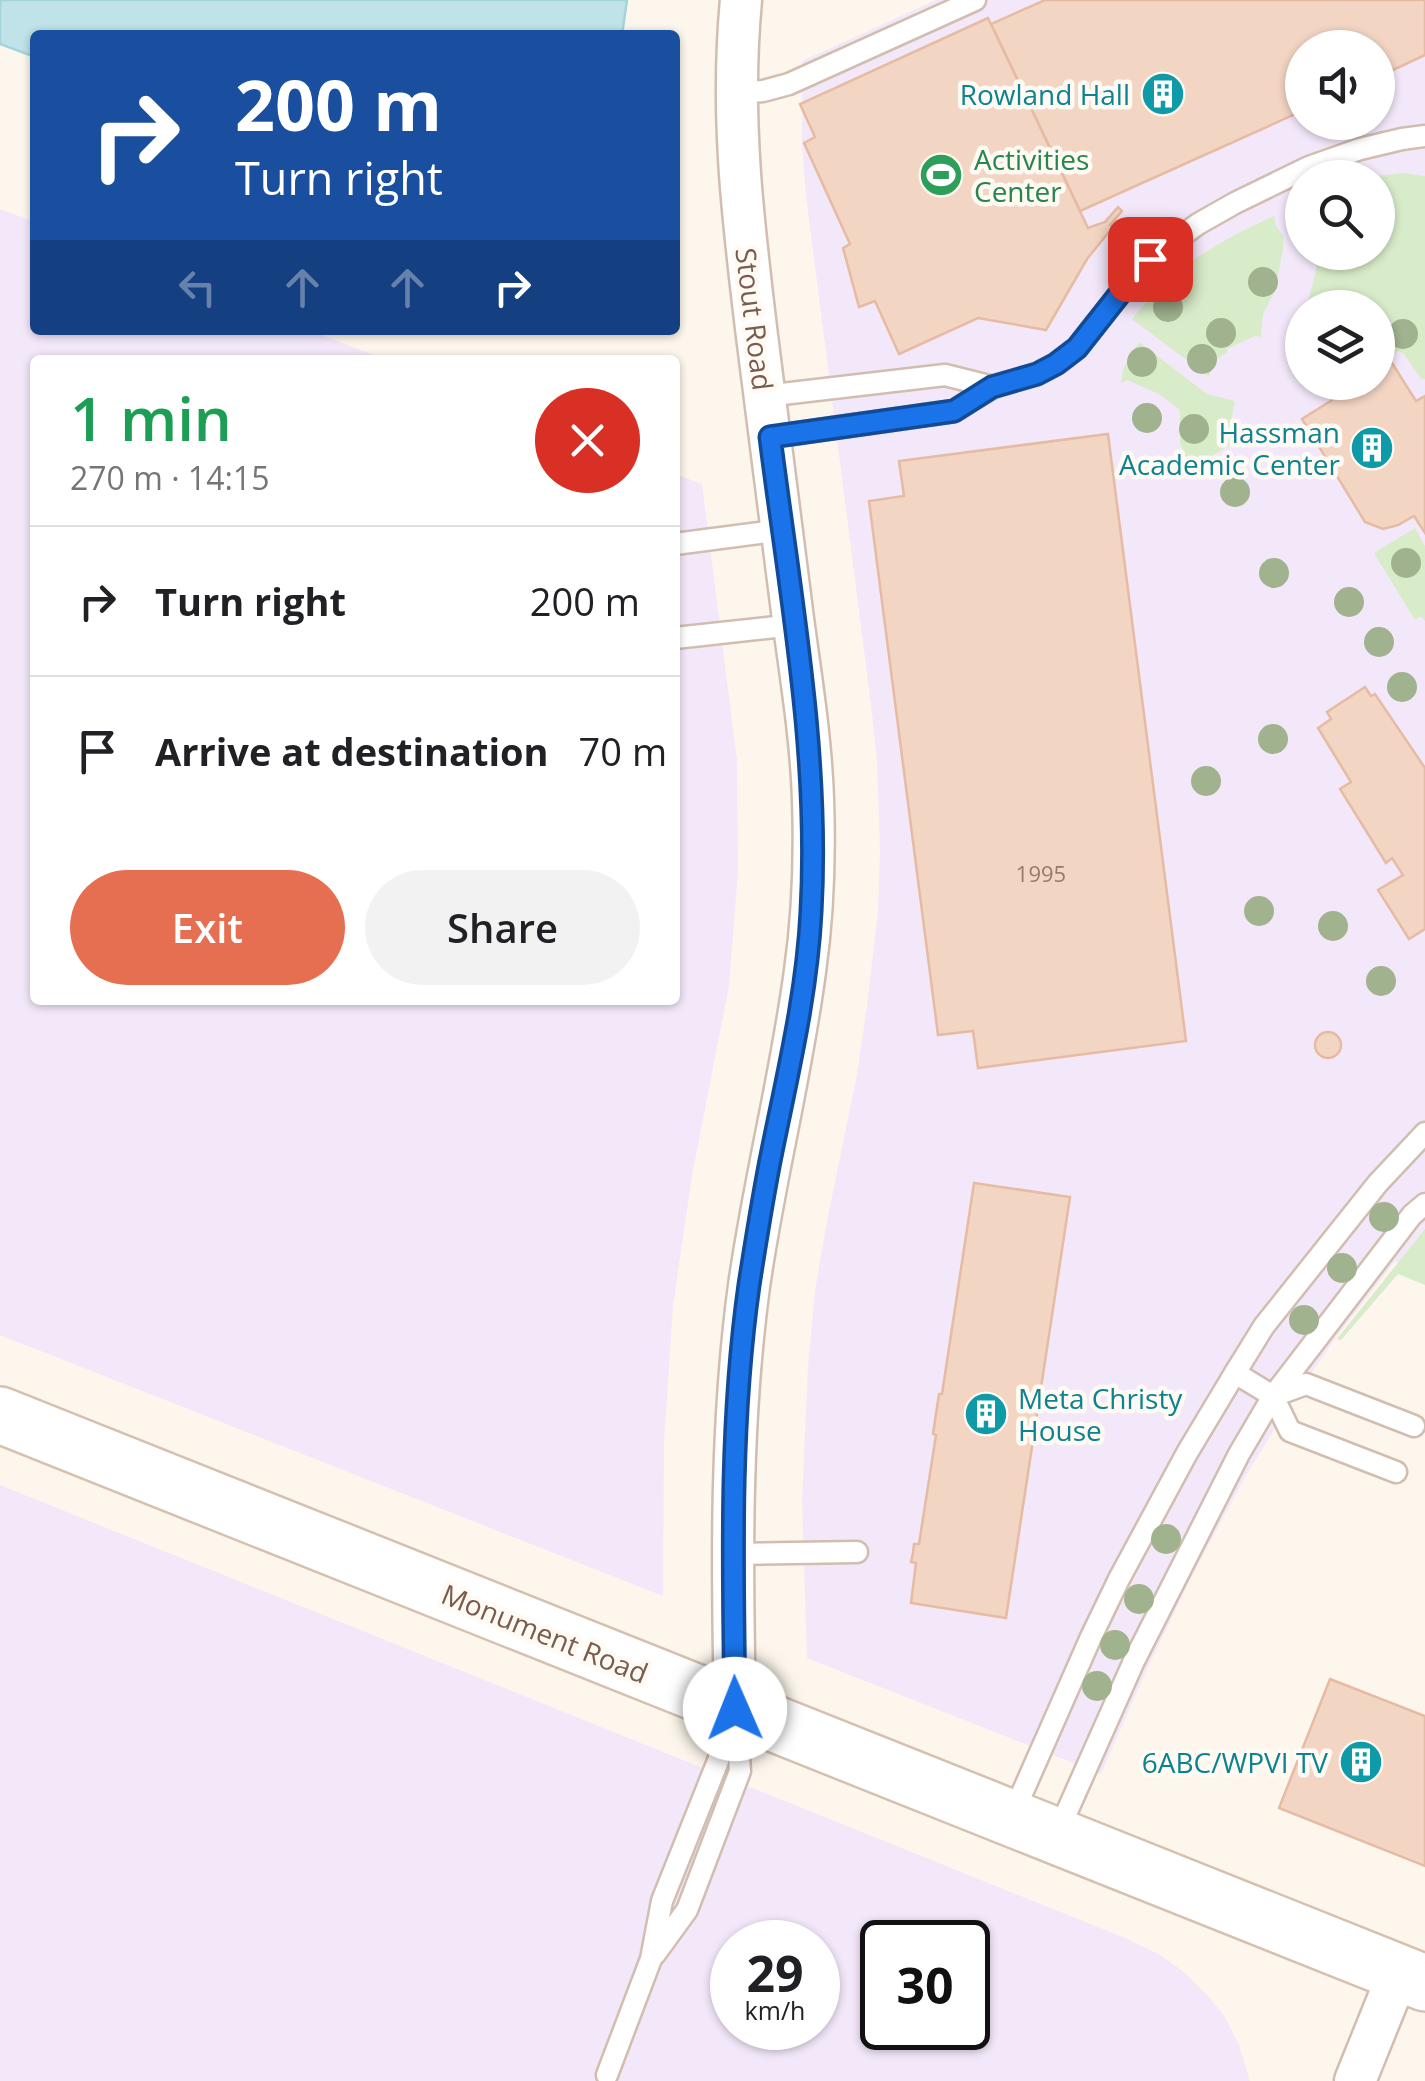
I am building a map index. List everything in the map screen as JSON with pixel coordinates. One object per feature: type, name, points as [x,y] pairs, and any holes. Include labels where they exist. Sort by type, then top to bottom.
[{"type":"street","name":"Stout Road","points":[[735,1709],[733,1472],[742,1342],[762,1206],[797,1025],[811,914],[813,797],[742,216],[735,93],[742,0]]},
{"type":"street","name":"Monument Road","points":[[0,1415],[1412,1977]]},
{"type":"street","points":[[1355,2081],[1412,1977]]},
{"type":"lane","points":[[735,93],[789,84],[975,0]]},
{"type":"lane","points":[[770,437],[954,411],[992,387],[1037,374],[1077,348],[1150,259],[1198,224],[1310,167],[1360,149],[1425,136]]},
{"type":"lane","points":[[765,396],[946,375],[992,387]]},
{"type":"lane","points":[[680,543],[782,530]]},
{"type":"lane","points":[[680,637],[794,624]]},
{"type":"lane","points":[[1034,1826],[1083,1655],[1187,1453],[1276,1312],[1378,1183],[1425,1134]]},
{"type":"lane","points":[[1034,1826],[1134,1660],[1239,1454],[1273,1396],[1412,1215],[1425,1204]]},
{"type":"lane","points":[[1235,1373],[1273,1396],[1290,1431],[1396,1472]]},
{"type":"lane","points":[[1273,1396],[1306,1384],[1414,1426]]},
{"type":"lane","points":[[733,1554],[858,1552]]},
{"type":"lane","points":[[607,2074],[651,1960],[687,1910],[740,1771],[735,1709]]},
{"type":"shaded area","points":[[936,0],[1425,0],[1425,1273],[1395,1261],[1290,1404],[1192,1576],[1101,1774],[807,1658],[802,1501],[808,1366],[815,1291],[867,1006],[880,851],[871,705],[802,144],[802,61]]},
{"type":"shaded area","points":[[0,209],[30,220],[30,335],[322,335],[373,355],[30,355],[30,1005],[680,1005],[680,476],[702,484],[737,760],[738,872],[729,986],[692,1176],[673,1306],[664,1443],[663,1596],[0,1335]]},
{"type":"shaded area","points":[[0,1485],[1125,1938],[1160,1955],[1209,1997],[1239,2045],[1250,2081],[0,2081]]},
{"type":"green space","points":[[1395,174],[1425,176],[1425,379],[1421,379],[1404,354],[1395,353],[1395,290],[1311,290],[1316,270],[1395,270]]},
{"type":"green space","points":[[1274,216],[1283,236],[1283,250],[1274,293],[1263,314],[1261,337],[1227,349],[1212,362],[1209,377],[1132,319],[1163,285],[1196,258]]},
{"type":"green space","points":[[1139,342],[1207,394],[1235,401],[1230,425],[1239,440],[1185,471],[1189,465],[1180,443],[1180,410],[1159,394],[1127,380],[1121,383],[1123,369]]},
{"type":"green space","points":[[1415,528],[1425,546],[1425,621],[1421,616],[1415,620],[1374,553]]},
{"type":"green space","points":[[1425,1229],[1425,1285],[1398,1274],[1341,1340],[1337,1339]]},
{"type":"water","points":[[0,0],[627,0],[623,30],[30,30],[30,55],[0,44]]},
{"type":"building","name":"Rowland Hall","points":[[1045,0],[1425,0],[1425,55],[1395,69],[1395,30],[1285,30],[1285,119],[1080,211],[991,24]]},
{"type":"building","name":"Activities Center","points":[[988,18],[1088,228],[1105,222],[1118,207],[1122,211],[1087,259],[1046,330],[978,318],[899,354],[875,301],[859,307],[843,248],[850,244],[804,143],[815,137],[800,104]]},
{"type":"building","name":"Hassman Academic Center","points":[[1395,368],[1416,401],[1425,396],[1425,533],[1414,516],[1383,529],[1365,522],[1302,419],[1332,400],[1395,400]]},
{"type":"building","points":[[1108,434],[1186,1041],[978,1068],[973,1031],[938,1035],[869,501],[904,496],[899,461]]},
{"type":"building","points":[[1365,687],[1371,696],[1375,694],[1425,768],[1425,929],[1409,939],[1378,890],[1403,875],[1392,858],[1386,863],[1340,789],[1351,782],[1318,728],[1331,719],[1327,712]]},
{"type":"building","points":[[1328,1032],[1337,1036],[1341,1045],[1337,1054],[1328,1058],[1319,1054],[1315,1045],[1319,1036]]},
{"type":"building","name":"Meta Christy House","points":[[974,1183],[1070,1197],[1006,1618],[911,1603],[916,1563],[911,1562],[914,1544],[919,1544]]},
{"type":"building","name":"6ABC/WPVI TV","points":[[1330,1679],[1425,1716],[1425,1866],[1279,1808]]},
{"type":"place","name":"Rowland Hall","points":[[1163,94]]},
{"type":"place","name":"Activities Center","points":[[941,175]]},
{"type":"place","name":"Hassman Academic Center","points":[[1372,448]]},
{"type":"place","name":"Meta Christy House","points":[[986,1414]]},
{"type":"place","name":"6ABC/WPVI TV","points":[[1361,1762]]},
{"type":"route","points":[[735,1709],[733,1472],[742,1342],[762,1206],[806,967],[813,848],[809,743],[770,437],[954,411],[992,387],[1037,374],[1077,348],[1150,259]]}]
